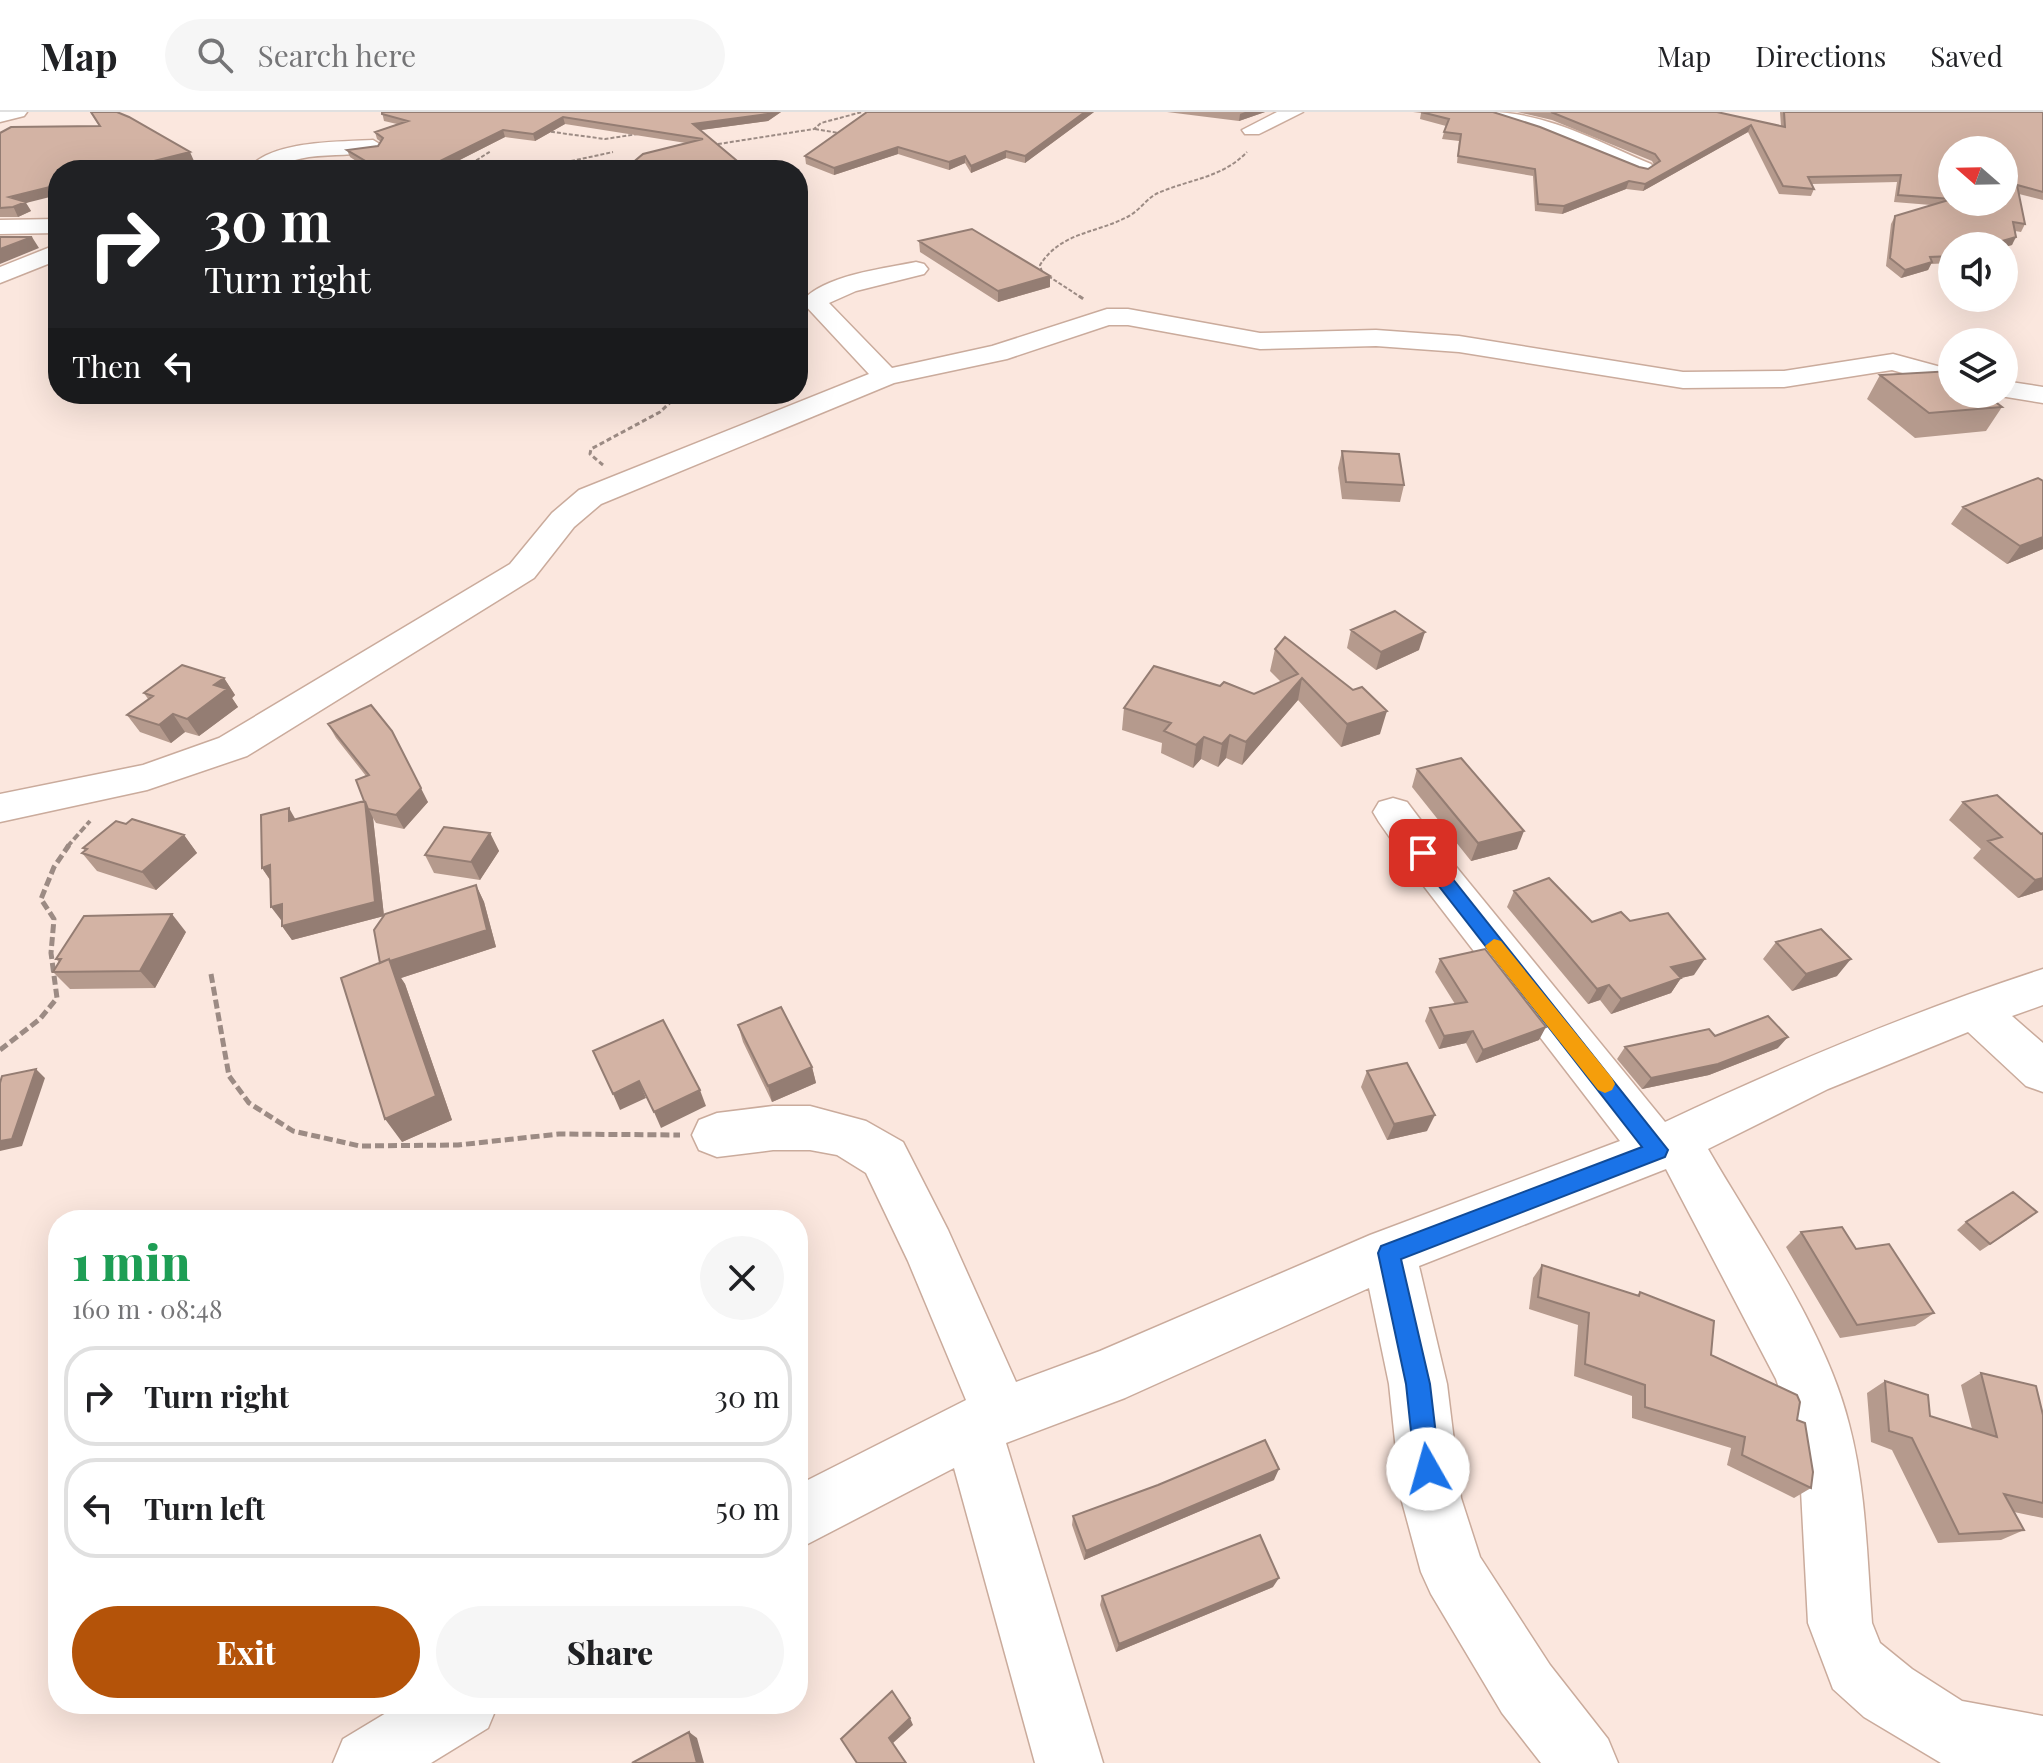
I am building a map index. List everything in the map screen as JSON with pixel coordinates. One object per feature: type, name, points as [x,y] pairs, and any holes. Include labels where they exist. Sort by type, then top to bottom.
[{"type":"street","points":[[0,116],[17,112]]},
{"type":"street","points":[[1252,130],[1293,112]]},
{"type":"street","points":[[1498,112],[1546,127],[1644,168]]},
{"type":"street","points":[[271,160],[288,155],[373,146]]},
{"type":"street","points":[[0,227],[48,226]]},
{"type":"street","points":[[0,276],[48,255]]},
{"type":"street","points":[[886,377],[816,305],[815,300],[864,280],[916,269]]},
{"type":"street","points":[[0,808],[128,784],[188,767],[233,747],[522,571],[574,508],[597,494],[886,377],[998,353],[1118,316],[1260,341],[1376,338],[1459,344],[1683,380],[1784,379],[1893,362],[1938,375]]},
{"type":"street","points":[[2018,391],[2043,395]]},
{"type":"street","points":[[1393,812],[1438,874],[1667,1146],[1770,1309],[1801,1369],[1820,1423],[1831,1490],[1840,1623],[1856,1666],[1888,1693],[1951,1733],[2043,1750]]},
{"type":"street","points":[[808,1513],[987,1422],[1105,1378],[1389,1253],[1667,1146],[1811,1075],[1974,1010],[2043,987]]},
{"type":"street","points":[[1974,1010],[2043,1072]]},
{"type":"street","points":[[717,1135],[773,1128],[810,1128],[848,1136],[885,1158],[929,1248],[987,1422],[1069,1763]]},
{"type":"street","points":[[1389,1253],[1418,1384],[1431,1498],[1453,1572],[1526,1689],[1584,1763]]},
{"type":"street","points":[[367,1763],[448,1714]]},
{"type":"path","points":[[814,129],[821,123],[862,112]]},
{"type":"path","points":[[699,147],[814,129],[845,135]]},
{"type":"path","points":[[1118,316],[1090,303],[1042,272],[1040,265],[1051,247],[1063,238],[1095,232],[1132,214],[1160,192],[1222,170],[1244,156],[1250,147],[1252,130]]},
{"type":"path","points":[[543,131],[605,139],[645,132]]},
{"type":"path","points":[[477,160],[491,151]]},
{"type":"path","points":[[576,160],[613,152]]},
{"type":"path","points":[[597,494],[607,478],[605,468],[590,454],[591,449],[612,433],[665,410],[670,404]]},
{"type":"path","points":[[0,1050],[40,1019],[57,998],[51,953],[54,919],[41,899],[45,884],[77,833],[128,784]]},
{"type":"path","points":[[211,974],[229,1076],[249,1103],[293,1131],[360,1146],[458,1145],[559,1134],[717,1135]]},
{"type":"building","points":[[91,112],[117,112],[190,152],[158,160],[48,160],[48,187],[9,197],[26,202],[0,208],[0,133],[11,127],[100,126]]},
{"type":"building","points":[[770,112],[693,124],[736,160],[636,160],[643,154],[703,139],[563,117],[533,134],[503,130],[442,160],[364,160],[347,150],[378,146],[383,138],[375,132],[408,121],[382,114]]},
{"type":"building","points":[[867,112],[1085,112],[1025,156],[1006,151],[971,166],[965,156],[949,162],[898,147],[834,168],[805,156]]},
{"type":"building","points":[[1421,112],[1493,112],[1648,169],[1660,161],[1655,154],[1551,112],[1717,112],[1785,127],[1784,112],[2043,112],[2043,192],[2018,185],[2018,136],[1938,136],[1938,198],[1898,195],[1901,175],[1808,177],[1814,189],[1783,186],[1751,125],[1645,184],[1629,181],[1564,206],[1538,204],[1535,169],[1458,156],[1461,134],[1444,132],[1449,119]]},
{"type":"building","points":[[2018,190],[2025,224],[2013,222],[2015,232],[1938,232],[1938,257],[1930,257],[1932,262],[1905,270],[1890,258],[1895,216],[1938,203],[1938,216],[2018,216]]},
{"type":"building","points":[[972,229],[1050,276],[998,291],[919,241]]},
{"type":"building","points":[[0,237],[32,237],[0,249]]},
{"type":"building","points":[[1938,372],[1938,408],[1990,408],[1929,413],[1880,375]]},
{"type":"building","points":[[1342,451],[1399,454],[1404,485],[1346,482]]},
{"type":"building","points":[[2038,478],[2043,481],[2043,537],[2020,546],[1963,507]]},
{"type":"building","points":[[1395,611],[1425,632],[1381,652],[1351,630]]},
{"type":"building","points":[[1285,637],[1353,690],[1362,687],[1387,711],[1347,724],[1302,678],[1246,742],[1230,735],[1222,744],[1204,737],[1196,745],[1164,731],[1171,723],[1124,708],[1154,666],[1220,686],[1224,682],[1254,694],[1298,674],[1275,649]]},
{"type":"building","points":[[182,665],[224,678],[214,685],[227,689],[187,719],[173,714],[159,725],[127,715],[153,696],[144,693]]},
{"type":"building","points":[[371,705],[392,731],[421,788],[396,815],[368,809],[365,801],[375,902],[282,926],[282,904],[271,907],[270,865],[262,868],[261,815],[289,808],[289,821],[364,801],[356,780],[369,775],[328,724]]},
{"type":"building","points":[[1461,758],[1524,831],[1478,843],[1417,769]]},
{"type":"building","points":[[1997,795],[2043,833],[2043,878],[2035,880],[1988,841],[2002,837],[1963,802]]},
{"type":"building","points":[[132,819],[184,835],[142,872],[82,853],[87,849],[83,848],[116,821],[126,824]]},
{"type":"building","points":[[444,827],[490,833],[471,862],[425,855]]},
{"type":"building","points":[[1549,878],[1592,922],[1621,912],[1630,921],[1668,913],[1705,959],[1671,967],[1681,978],[1621,999],[1609,985],[1597,989],[1514,891]]},
{"type":"building","points":[[476,885],[487,930],[380,963],[374,930],[385,914]]},
{"type":"building","points":[[172,914],[140,971],[53,972],[61,959],[56,959],[84,916]]},
{"type":"building","points":[[1821,929],[1851,959],[1806,974],[1776,942]]},
{"type":"building","points":[[1485,949],[1546,1027],[1483,1050],[1473,1031],[1444,1036],[1430,1008],[1467,1002],[1440,959]]},
{"type":"building","points":[[389,959],[436,1096],[385,1119],[341,978]]},
{"type":"building","points":[[781,1007],[812,1067],[768,1086],[738,1025]]},
{"type":"building","points":[[1768,1016],[1788,1037],[1718,1064],[1651,1078],[1625,1047],[1709,1029],[1715,1036]]},
{"type":"building","points":[[663,1020],[700,1090],[654,1112],[639,1081],[613,1094],[593,1051]]},
{"type":"building","points":[[1407,1063],[1435,1115],[1394,1124],[1367,1071]]},
{"type":"building","points":[[36,1069],[12,1139],[0,1141],[2,1076]]},
{"type":"building","points":[[2013,1192],[2037,1212],[1990,1244],[1966,1222]]},
{"type":"building","points":[[1842,1227],[1856,1249],[1889,1244],[1934,1313],[1857,1325],[1801,1232]]},
{"type":"building","points":[[1542,1265],[1639,1296],[1640,1292],[1714,1321],[1711,1355],[1797,1395],[1800,1402],[1797,1420],[1805,1423],[1813,1472],[1811,1488],[1742,1455],[1745,1437],[1645,1407],[1645,1385],[1585,1364],[1589,1313],[1538,1297]]},
{"type":"building","points":[[1981,1373],[2036,1386],[2043,1415],[2043,1503],[2004,1494],[2024,1530],[1959,1534],[1912,1438],[1889,1431],[1885,1381],[1928,1395],[1930,1416],[1997,1437]]},
{"type":"building","points":[[1265,1440],[1279,1469],[1086,1551],[1073,1516],[1158,1485]]},
{"type":"building","points":[[1260,1535],[1279,1578],[1119,1644],[1102,1596]]},
{"type":"building","points":[[892,1691],[910,1718],[889,1738],[906,1763],[857,1763],[841,1739]]},
{"type":"building","points":[[689,1732],[697,1763],[632,1763]]},
{"type":"slow traffic","points":[[1494,946],[1605,1084]]},
{"type":"route","points":[[1423,853],[1657,1150],[1389,1253],[1418,1384],[1428,1469]]}]
